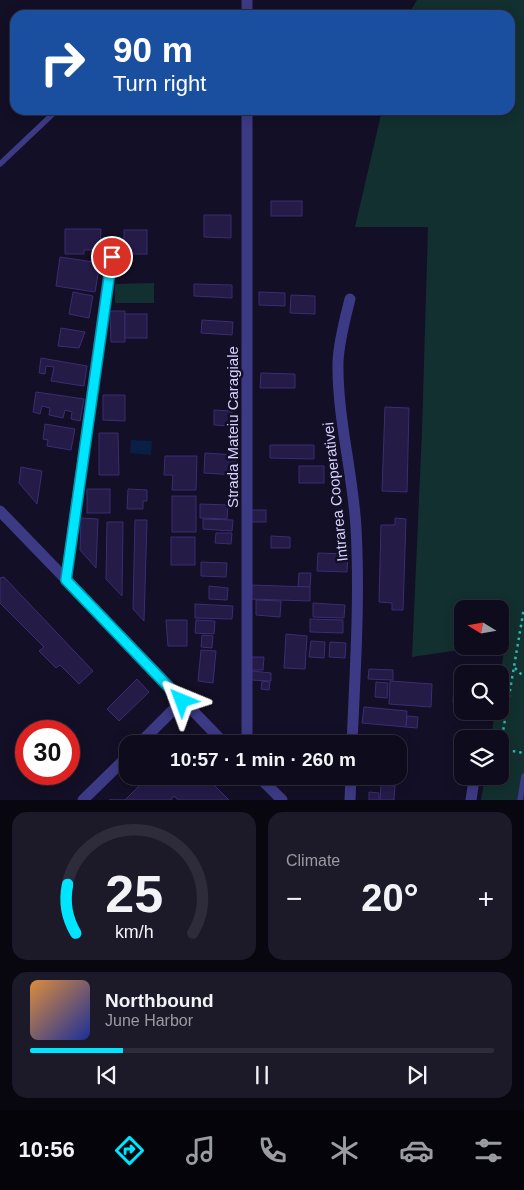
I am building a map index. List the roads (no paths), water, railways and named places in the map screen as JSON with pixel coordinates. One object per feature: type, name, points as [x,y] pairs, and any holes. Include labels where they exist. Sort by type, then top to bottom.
[{"type":"street","name":"Strada Mateiu Caragiale","points":[[247,115],[247,735]]},
{"type":"street","points":[[66,580],[112,257]]},
{"type":"street","name":"Intrarea Cooperativei","points":[[350,299],[340,340],[338,362],[356,526],[358,571],[352,735]]},
{"type":"street","points":[[0,511],[216,735]]},
{"type":"street","points":[[149,735],[182,701]]},
{"type":"street","points":[[83,800],[119,765]]},
{"type":"street","points":[[267,785],[282,800]]},
{"type":"street","points":[[350,785],[350,800]]},
{"type":"street","points":[[471,800],[473,785]]},
{"type":"lane","points":[[0,164],[52,115]]},
{"type":"lane","points":[[520,800],[524,776]]},
{"type":"water","points":[[131,440],[152,441],[151,455],[130,453]]}]
